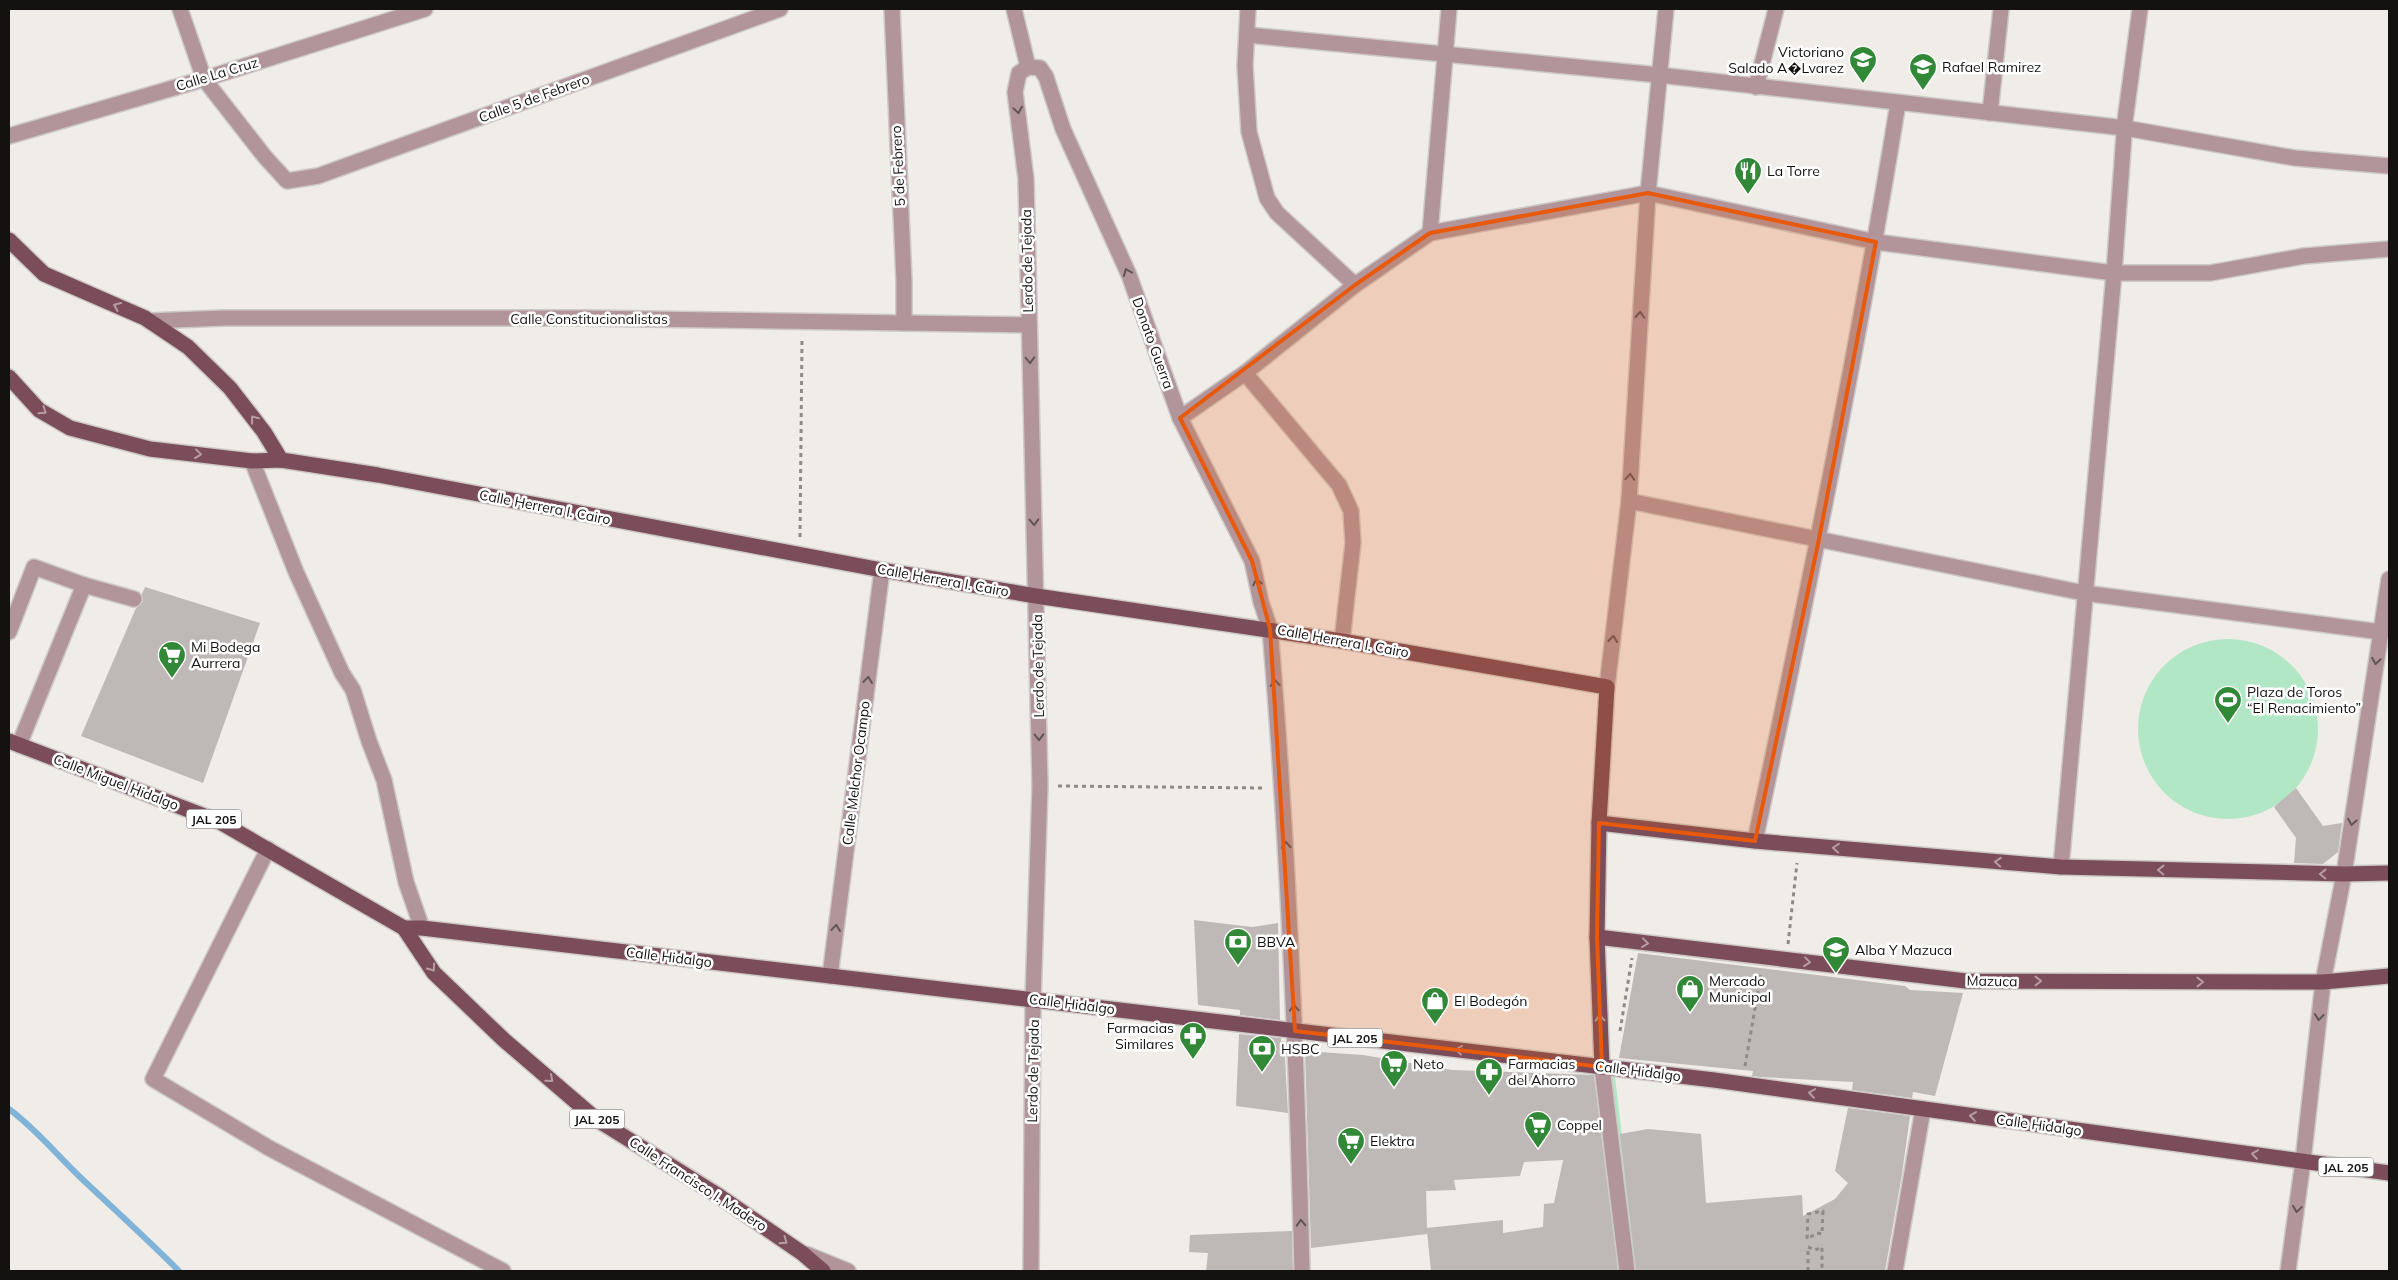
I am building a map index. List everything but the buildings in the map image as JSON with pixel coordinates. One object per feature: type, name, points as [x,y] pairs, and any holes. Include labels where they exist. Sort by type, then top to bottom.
[{"type":"main road","points":[[9,240],[44,274],[149,321],[188,347],[230,388],[264,432],[281,460]]},
{"type":"main road","name":"Calle Herrera I. Cairo","points":[[9,377],[39,410],[70,428],[150,449],[252,461],[281,460],[378,475],[800,556],[1036,596],[1342,640],[1608,687]]},
{"type":"main road","points":[[1602,1067],[1597,937],[1599,823],[1608,687]]},
{"type":"main road","name":"Calle Miguel Hidalgo","points":[[14,743],[220,822],[404,928]]},
{"type":"main road","points":[[1599,823],[1755,841],[2061,867],[2344,874],[2389,873]]},
{"type":"main road","name":"Calle Hidalgo","points":[[404,928],[422,928],[1742,1084],[2303,1161]]},
{"type":"main road","name":"Calle Francisco I. Madero","points":[[404,928],[434,973],[504,1040],[596,1119],[716,1194],[802,1253],[823,1271]]},
{"type":"main road","name":"Mazuca","points":[[1597,937],[1966,981],[2323,982],[2389,976]]},
{"type":"main road","name":"JAL 205","points":[[2303,1161],[2389,1173]]},
{"type":"street","points":[[180,9],[204,79]]},
{"type":"street","name":"Calle La Cruz","points":[[9,136],[204,79],[425,9]]},
{"type":"street","name":"Calle 5 de Febrero","points":[[204,79],[265,157],[287,180],[318,176],[780,9]]},
{"type":"street","name":"5 de Febrero","points":[[892,9],[904,281],[904,323]]},
{"type":"street","points":[[1014,9],[1028,67]]},
{"type":"street","points":[[1248,9],[1245,66],[1249,132],[1267,198],[1277,213],[1355,285]]},
{"type":"street","points":[[1430,233],[1449,9]]},
{"type":"street","points":[[1608,687],[1629,501],[1648,193],[1666,9]]},
{"type":"street","points":[[1756,87],[1776,9]]},
{"type":"street","points":[[1990,113],[2001,9]]},
{"type":"street","points":[[2061,867],[2114,273],[2125,128],[2140,9]]},
{"type":"street","points":[[1248,35],[1660,75],[2125,128],[2295,158],[2389,166]]},
{"type":"street","name":"Lerdo de Tejada","points":[[1028,67],[1019,73],[1015,92],[1026,179],[1040,786],[1033,1000],[1031,1271]]},
{"type":"street","name":"Donato Guerra","points":[[1028,67],[1040,68],[1046,77],[1063,129],[1129,275],[1180,418],[1252,561],[1261,602],[1270,629],[1283,788],[1295,1031],[1302,1271]]},
{"type":"street","points":[[1755,841],[1819,538],[1876,242],[1898,103]]},
{"type":"street","points":[[1180,418],[1244,373],[1355,285],[1430,233],[1648,193],[1876,242],[2114,273],[2210,273],[2304,256],[2389,249]]},
{"type":"street","name":"Calle Constitucionalistas","points":[[149,321],[254,318],[582,318],[1029,325]]},
{"type":"street","points":[[1244,373],[1338,485],[1351,511],[1353,543],[1342,640]]},
{"type":"street","points":[[252,461],[296,572],[342,673],[353,690],[384,780],[406,882],[422,928]]},
{"type":"street","points":[[1629,501],[2084,593],[2380,632]]},
{"type":"street","points":[[9,632],[34,567],[84,585],[134,599]]},
{"type":"street","name":"Calle Melchor Ocampo","points":[[830,976],[882,570]]},
{"type":"street","points":[[2288,1271],[2303,1161],[2323,982],[2344,874],[2380,632],[2387,611],[2389,579]]},
{"type":"street","points":[[14,743],[84,585]]},
{"type":"street","points":[[268,849],[152,1079],[269,1148],[503,1271]]},
{"type":"street","points":[[1602,1067],[1627,1271]]},
{"type":"street","points":[[1895,1271],[1923,1109]]},
{"type":"street","points":[[802,1253],[848,1271]]},
{"type":"path","points":[[800,556],[802,322]]},
{"type":"path","points":[[1040,786],[1283,788]]},
{"type":"path","points":[[1786,959],[1800,844]]},
{"type":"path","points":[[1619,1039],[1635,942]]},
{"type":"path","points":[[1742,1084],[1764,957]]},
{"type":"path","points":[[1823,1211],[1822,1234],[1817,1233],[1807,1239],[1808,1214],[1823,1211]]},
{"type":"path","points":[[1808,1271],[1808,1247],[1815,1250],[1822,1247],[1822,1271]]},
{"type":"highlighted area","points":[[1648,193],[1876,242],[1818,544],[1755,841],[1599,823],[1597,937],[1602,1067],[1295,1031],[1270,629],[1252,561],[1180,418],[1355,285],[1430,233]]},
{"type":"green space","name":"Plaza de Toros “El Renacimiento”","points":[[2228,639],[2262,646],[2278,654],[2297,672],[2303,679],[2314,703],[2318,729],[2311,763],[2303,779],[2285,798],[2278,804],[2254,815],[2228,819],[2194,812],[2178,804],[2159,786],[2153,779],[2142,755],[2138,729],[2145,695],[2153,679],[2171,660],[2178,654],[2202,643]]},
{"type":"green space","points":[[1595,1066],[1614,1068],[1638,1271],[1617,1271]]},
{"type":"waterway","points":[[9,1109],[179,1271]]},
{"type":"place","name":"Victoriano Salado A�Lvarez","points":[[1863,84]]},
{"type":"place","name":"Rafael Ramirez","points":[[1923,91]]},
{"type":"place","name":"La Torre","points":[[1748,195]]},
{"type":"place","name":"Mi Bodega Aurrera","points":[[172,679]]},
{"type":"place","name":"Plaza de Toros “El Renacimiento”","points":[[2228,724]]},
{"type":"place","name":"BBVA","points":[[1238,966]]},
{"type":"place","name":"Alba Y Mazuca","points":[[1836,974]]},
{"type":"place","name":"Mercado Municipal","points":[[1690,1013]]},
{"type":"place","name":"El Bodegón","points":[[1435,1025]]},
{"type":"place","name":"Farmacias Similares","points":[[1193,1060]]},
{"type":"place","name":"HSBC","points":[[1262,1073]]},
{"type":"place","name":"Neto","points":[[1394,1088]]},
{"type":"place","name":"Farmacias del Ahorro","points":[[1489,1096]]},
{"type":"place","name":"Coppel","points":[[1538,1149]]},
{"type":"place","name":"Elektra","points":[[1351,1165]]}]
